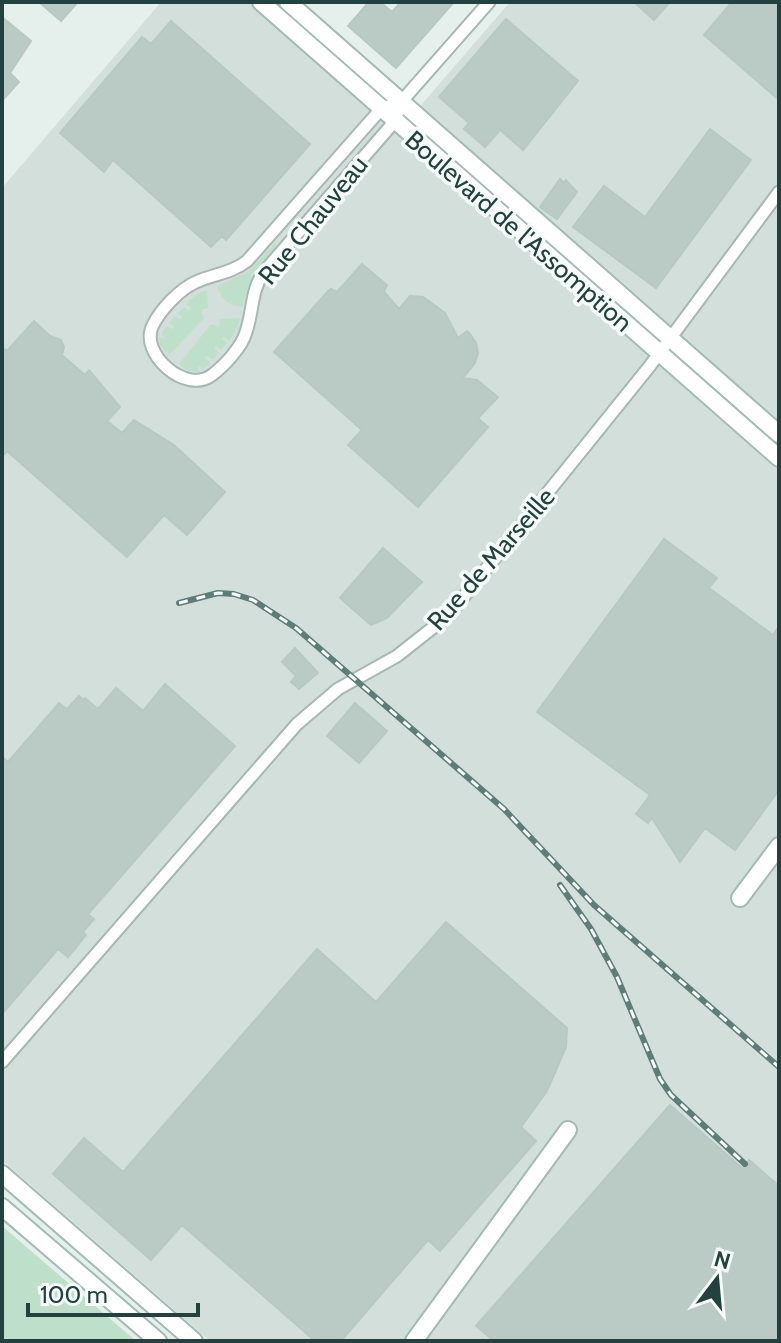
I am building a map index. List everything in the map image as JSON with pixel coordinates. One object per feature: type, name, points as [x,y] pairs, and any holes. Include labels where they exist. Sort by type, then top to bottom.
[{"type":"street","name":"Boulevard de l'Assomption","points":[[261,2],[779,458]]},
{"type":"street","name":"Boulevard de l'Assomption","points":[[288,2],[779,434]]},
{"type":"street","name":"Rue Chauveau","points":[[401,102],[381,109],[247,261],[237,269],[197,282],[175,298],[151,328],[151,346],[156,355],[186,380],[201,380],[215,373],[244,337],[255,290],[263,273],[395,121],[401,102],[489,2]]},
{"type":"street","name":"Rue de Marseille","points":[[2,1062],[297,724],[338,689],[397,656],[449,615],[670,340],[779,192]]},
{"type":"street","points":[[740,898],[779,846]]},
{"type":"street","points":[[414,1341],[568,1130]]},
{"type":"street","points":[[2,1174],[194,1341]]},
{"type":"street","points":[[2,1207],[158,1341]]},
{"type":"shaded area","points":[[161,2],[251,2],[396,134],[510,2],[779,2],[779,1341],[210,1341],[2,1160],[2,188]]},
{"type":"green space","points":[[275,243],[277,245],[252,274],[242,307],[226,301],[217,286],[248,272]]},
{"type":"green space","points":[[207,290],[208,308],[201,310],[204,318],[169,355],[160,345],[159,337],[166,339],[161,334],[166,326],[172,329],[174,327],[169,323],[175,316],[181,320],[178,313],[184,307],[189,310],[191,308],[186,304]]},
{"type":"green space","points":[[240,318],[229,341],[224,337],[222,339],[227,343],[221,350],[216,346],[214,348],[219,353],[213,360],[208,356],[205,358],[211,363],[203,369],[197,365],[200,372],[188,371],[179,364],[211,324],[219,326],[220,319]]},
{"type":"green space","points":[[2,1226],[136,1341],[2,1341]]},
{"type":"building","points":[[39,2],[78,2],[61,21]]},
{"type":"building","points":[[369,2],[380,2],[392,12],[401,2],[454,2],[396,68],[348,26]]},
{"type":"building","points":[[634,2],[670,2],[654,20]]},
{"type":"building","points":[[732,2],[773,2],[779,7],[779,100],[704,35]]},
{"type":"building","points":[[2,17],[31,41],[10,73],[19,82],[2,101]]},
{"type":"building","points":[[506,19],[578,81],[523,150],[500,130],[485,147],[464,129],[469,123],[439,97]]},
{"type":"building","points":[[171,21],[310,144],[226,240],[222,236],[211,247],[113,160],[104,172],[60,133],[142,37],[151,44]]},
{"type":"building","points":[[710,129],[751,160],[656,288],[573,227],[604,186],[645,217]]},
{"type":"building","points":[[560,179],[564,183],[566,180],[577,192],[557,219],[540,207]]},
{"type":"building","points":[[362,264],[387,285],[384,292],[399,309],[410,296],[423,297],[445,313],[458,338],[467,331],[476,343],[478,353],[475,363],[463,378],[477,380],[498,397],[478,418],[488,427],[418,507],[348,445],[362,430],[274,352],[328,291],[337,292]]},
{"type":"building","points":[[34,321],[50,336],[61,340],[64,347],[62,355],[85,375],[89,370],[120,407],[107,421],[122,433],[134,420],[174,445],[225,492],[187,535],[164,515],[127,557],[7,451],[2,457],[2,347],[7,351]]},
{"type":"building","points":[[664,539],[717,578],[709,588],[773,635],[779,626],[779,790],[735,850],[705,828],[680,862],[652,818],[648,823],[636,814],[650,795],[537,712]]},
{"type":"building","points":[[383,548],[422,582],[387,618],[371,625],[340,598]]},
{"type":"building","points":[[295,648],[318,673],[299,689],[291,682],[296,676],[282,662]]},
{"type":"building","points":[[165,684],[235,746],[88,914],[94,919],[83,932],[86,935],[68,957],[58,949],[2,1014],[2,757],[8,762],[59,703],[67,709],[79,696],[98,709],[116,688],[143,711]]},
{"type":"building","points":[[355,703],[387,731],[359,763],[327,736]]},
{"type":"building","points":[[446,922],[567,1028],[566,1047],[547,1091],[521,1127],[536,1141],[440,1251],[428,1240],[341,1341],[315,1341],[182,1225],[151,1260],[53,1174],[84,1138],[123,1172],[317,949],[376,1002]]},
{"type":"building","points":[[670,1105],[742,1168],[749,1160],[779,1186],[779,1341],[494,1341],[476,1326]]},
{"type":"railway","points":[[179,603],[218,593],[234,594],[253,600],[296,628],[504,809],[594,905],[779,1067]]},
{"type":"railway","points":[[560,885],[591,929],[617,977],[660,1079],[671,1095],[745,1164]]}]
